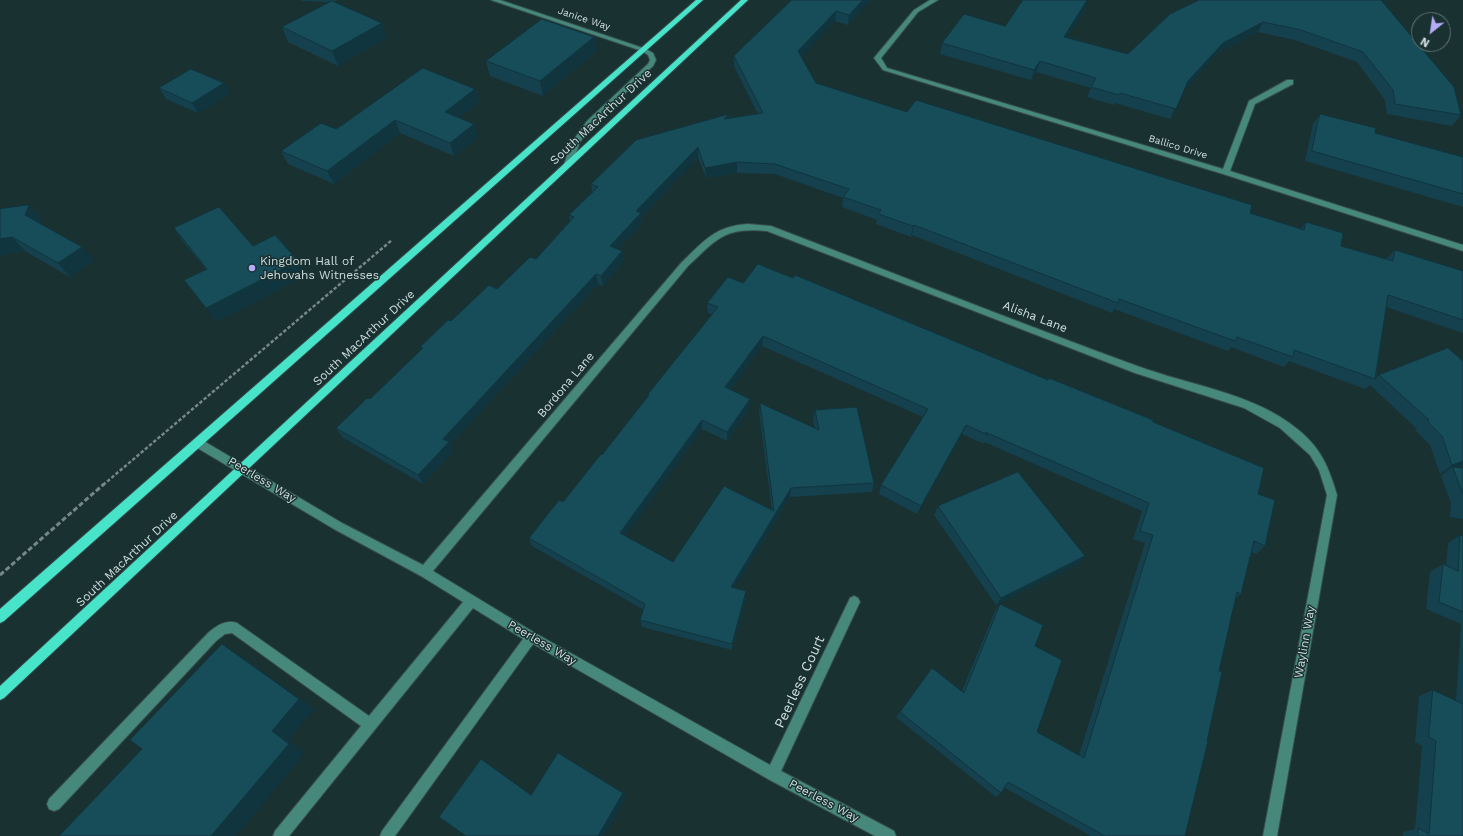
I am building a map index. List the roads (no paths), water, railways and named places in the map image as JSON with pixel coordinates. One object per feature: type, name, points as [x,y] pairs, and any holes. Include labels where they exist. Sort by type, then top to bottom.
[{"type":"main road","name":"South MacArthur Drive","points":[[0,617],[700,0]]},
{"type":"main road","name":"South MacArthur Drive","points":[[0,694],[744,0]]},
{"type":"street","name":"Janice Way","points":[[494,0],[644,50]]},
{"type":"street","name":"Ballico Drive","points":[[935,0],[916,11],[877,58],[885,69],[1226,172],[1463,248]]},
{"type":"street","points":[[568,164],[576,142],[590,124],[651,66],[653,60],[650,54],[644,50]]},
{"type":"street","points":[[1226,172],[1252,103],[1290,82]]},
{"type":"street","name":"Alisha Lane","points":[[737,228],[752,226],[768,228],[1138,370],[1247,405],[1284,425],[1314,452]]},
{"type":"street","name":"Bordona Lane","points":[[425,572],[685,264],[714,236],[737,228]]},
{"type":"street","name":"Peerless Way","points":[[198,442],[338,526],[425,572],[531,637],[773,774],[889,836]]},
{"type":"street","name":"Waylinn Way","points":[[1270,836],[1332,495],[1324,469],[1314,452]]},
{"type":"street","points":[[280,836],[471,601]]},
{"type":"street","name":"Peerless Court","points":[[773,774],[854,602]]},
{"type":"street","points":[[54,804],[212,637],[222,629],[233,627],[371,725]]},
{"type":"street","points":[[387,836],[531,637]]},
{"type":"place","name":"Kingdom Hall of Jehovahs Witnesses","points":[[252,268]]}]
